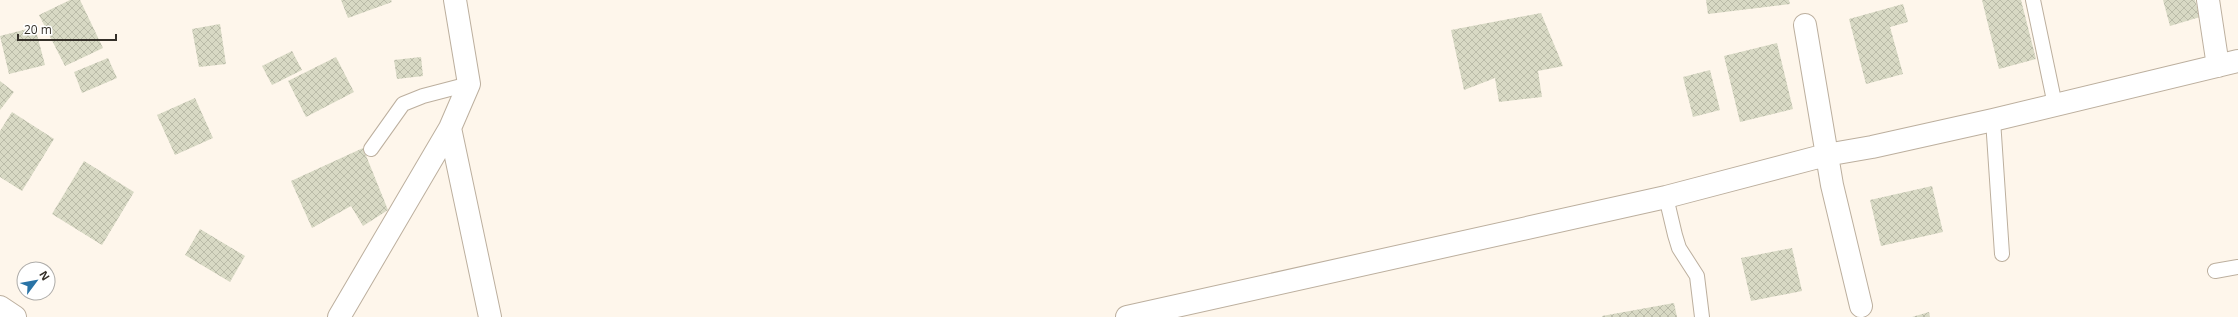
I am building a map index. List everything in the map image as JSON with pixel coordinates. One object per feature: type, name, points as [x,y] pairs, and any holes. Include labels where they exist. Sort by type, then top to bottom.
[{"type":"street","points":[[339,317],[450,128],[469,84],[455,0]]},
{"type":"street","points":[[1127,317],[1666,197],[1826,155],[1872,147],[1993,120],[2228,63],[2208,0]]},
{"type":"street","points":[[1805,25],[1826,155],[1861,306]]},
{"type":"street","points":[[450,128],[490,317]]},
{"type":"street","points":[[0,307],[15,317]]},
{"type":"lane","points":[[2033,0],[2055,105]]},
{"type":"lane","points":[[371,149],[403,104],[424,96],[469,84]]},
{"type":"lane","points":[[1993,120],[2002,254]]},
{"type":"lane","points":[[1666,197],[1674,235],[1679,248],[1697,276],[1702,317]]},
{"type":"lane","points":[[2215,271],[2238,267]]},
{"type":"building","points":[[70,0],[80,0],[103,48],[65,66],[39,15]]},
{"type":"building","points":[[341,0],[391,0],[392,2],[348,18]]},
{"type":"building","points":[[1706,0],[1789,0],[1790,4],[1708,14]]},
{"type":"building","points":[[1982,0],[2021,0],[2036,59],[1999,69]]},
{"type":"building","points":[[2163,0],[2195,0],[2200,17],[2170,26]]},
{"type":"building","points":[[1903,4],[1908,22],[1890,27],[1903,74],[1866,84],[1849,19]]},
{"type":"building","points":[[1541,13],[1563,66],[1538,71],[1542,97],[1499,102],[1495,78],[1464,90],[1451,30]]},
{"type":"building","points":[[220,24],[226,64],[199,67],[192,29]]},
{"type":"building","points":[[35,27],[45,65],[9,74],[0,36]]},
{"type":"building","points":[[1777,43],[1793,109],[1740,122],[1724,56]]},
{"type":"building","points":[[292,51],[302,70],[272,85],[262,66]]},
{"type":"building","points":[[336,57],[354,92],[306,117],[288,81]]},
{"type":"building","points":[[421,57],[423,76],[397,79],[394,60]]},
{"type":"building","points":[[108,58],[117,78],[82,93],[74,72]]},
{"type":"building","points":[[1710,70],[1720,110],[1693,117],[1683,77]]},
{"type":"building","points":[[0,81],[14,92],[0,110]]},
{"type":"building","points":[[195,98],[213,138],[175,155],[157,115]]},
{"type":"building","points":[[12,112],[54,139],[22,191],[0,177],[0,131]]},
{"type":"building","points":[[363,148],[388,210],[363,226],[351,206],[312,228],[291,181]]},
{"type":"building","points":[[84,161],[134,192],[102,245],[52,214]]},
{"type":"building","points":[[1932,186],[1943,232],[1881,246],[1870,200]]},
{"type":"building","points":[[200,229],[245,256],[230,282],[185,255]]},
{"type":"building","points":[[1792,248],[1802,291],[1751,301],[1741,258]]},
{"type":"building","points":[[1674,303],[1677,317],[1602,317],[1602,316]]},
{"type":"building","points":[[1929,312],[1930,317],[1912,317]]}]
